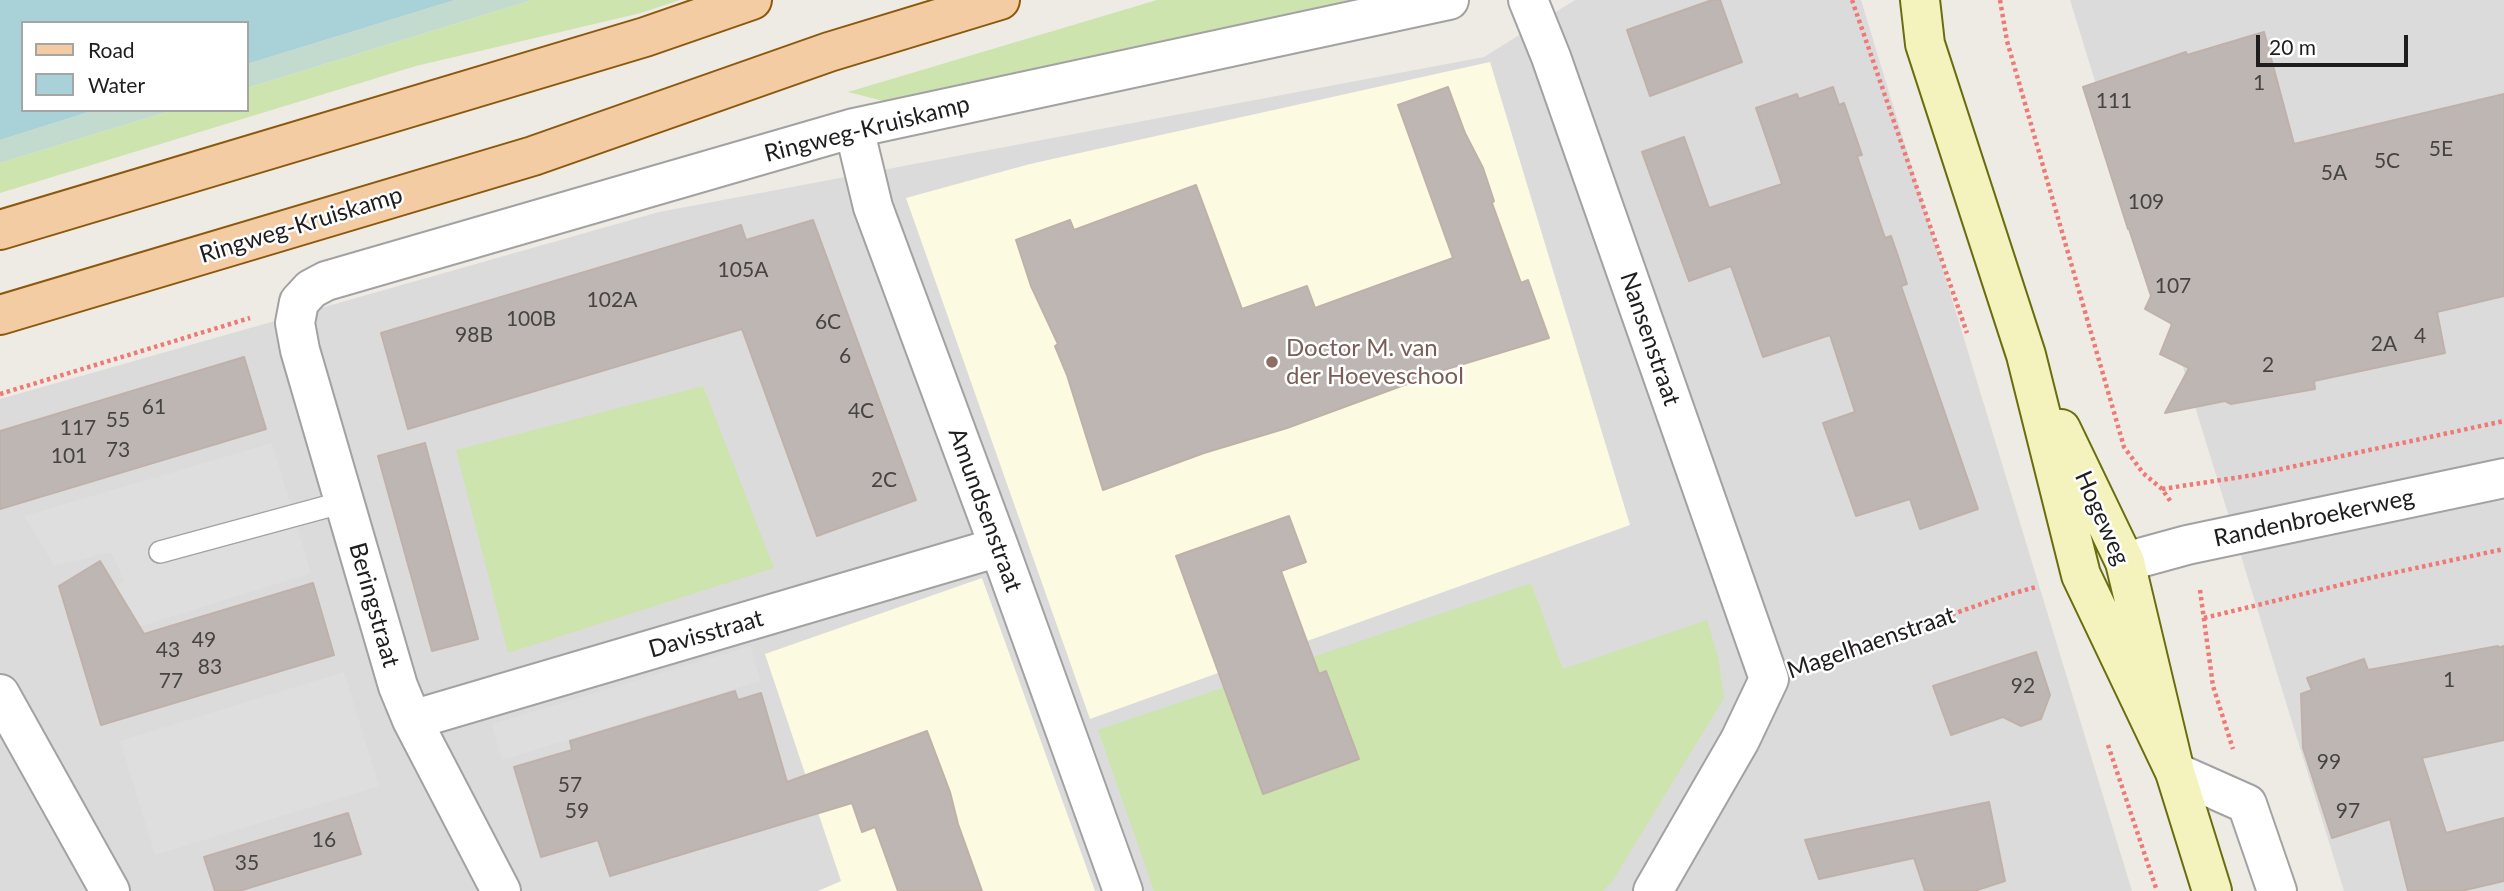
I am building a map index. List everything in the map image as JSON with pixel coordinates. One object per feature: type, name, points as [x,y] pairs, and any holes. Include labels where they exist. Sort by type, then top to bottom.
[{"type":"main road","points":[[0,230],[645,37],[752,0]]},
{"type":"main road","name":"Ringweg-Kruiskamp","points":[[0,315],[533,156],[829,52],[1000,0]]},
{"type":"main road","name":"Hogeweg","points":[[1900,0],[1925,44]]},
{"type":"main road","name":"Hogeweg","points":[[1920,0],[1925,44],[2026,355],[2081,575],[2175,772]]},
{"type":"main road","name":"Hogeweg","points":[[2026,355],[2125,562],[2175,772],[2213,891]]},
{"type":"street","name":"Ringweg-Kruiskamp","points":[[299,302],[311,289],[326,281],[854,128],[1450,0]]},
{"type":"street","name":"Nansenstraat","points":[[1528,0],[1551,57],[1769,679]]},
{"type":"street","name":"Amundsenstraat","points":[[854,128],[873,207],[1123,891]]},
{"type":"street","name":"Beringstraat","points":[[299,302],[295,323],[300,350],[398,686],[412,720],[501,891]]},
{"type":"street","name":"Randenbroekerweg","points":[[2125,562],[2187,545],[2504,478]]},
{"type":"street","name":"Davisstraat","points":[[412,720],[999,547]]},
{"type":"street","name":"Magelhaenstraat","points":[[1653,891],[1740,740],[1769,679]]},
{"type":"street","points":[[0,694],[110,891]]},
{"type":"street","points":[[2175,772],[2246,804],[2277,891]]},
{"type":"lane","points":[[160,552],[344,502]]},
{"type":"path","points":[[2002,0],[2007,41],[2124,447],[2132,460],[2162,489],[2172,504],[2198,575],[2213,686],[2230,737],[2246,804]]},
{"type":"path","points":[[0,394],[299,302]]},
{"type":"path","points":[[2162,489],[2254,475],[2504,421]]},
{"type":"path","points":[[2204,618],[2504,549]]},
{"type":"path","name":"Magelhaenstraat","points":[[1769,679],[2007,595],[2081,575]]},
{"type":"shaded area","points":[[1575,0],[1861,0],[2132,891],[0,891],[0,399],[659,212],[1484,57]]},
{"type":"shaded area","points":[[2070,0],[2504,0],[2504,891],[2344,891]]},
{"type":"shaded area","name":"Doctor M. van der Hoeveschool","points":[[1490,62],[1630,525],[1090,719],[906,198],[1030,164]]},
{"type":"shaded area","points":[[272,443],[311,573],[97,640],[80,610],[124,581],[111,552],[54,566],[24,516]]},
{"type":"shaded area","points":[[982,578],[1095,891],[818,891],[841,881],[765,654]]},
{"type":"shaded area","points":[[751,646],[760,681],[502,760],[492,724]]},
{"type":"shaded area","points":[[344,672],[379,786],[155,855],[120,741]]},
{"type":"green space","points":[[455,0],[532,0],[248,88],[248,64]]},
{"type":"green space","points":[[532,0],[680,0],[641,13],[416,66],[0,193],[0,163],[166,112],[248,112],[248,88]]},
{"type":"green space","points":[[1157,0],[1424,0],[907,107],[848,92]]},
{"type":"green space","points":[[89,112],[166,112],[0,163],[0,140]]},
{"type":"green space","points":[[703,386],[774,568],[508,653],[456,450]]},
{"type":"green space","points":[[1531,583],[1563,669],[1707,620],[1718,656],[1724,698],[1612,882],[1602,891],[1154,891],[1098,730]]},
{"type":"water","points":[[0,0],[455,0],[248,64],[248,21],[21,21],[21,112],[89,112],[0,140]]},
{"type":"building","points":[[1712,0],[1720,0],[1742,62],[1650,96],[1627,30]]},
{"type":"building","points":[[2264,32],[2294,144],[2504,94],[2504,296],[2437,312],[2445,353],[2314,381],[2315,389],[2231,404],[2225,401],[2165,413],[2189,368],[2160,354],[2172,324],[2145,309],[2151,296],[2083,87],[2186,52],[2187,55]]},
{"type":"building","points":[[1448,87],[1465,133],[1483,168],[1494,201],[1492,203],[1521,283],[1528,280],[1549,338],[1414,379],[1415,381],[1287,428],[1204,453],[1103,490],[1067,375],[1055,346],[1058,344],[1031,286],[1016,240],[1070,220],[1074,230],[1196,185],[1242,309],[1307,286],[1315,308],[1453,258],[1398,105]]},
{"type":"building","points":[[1833,87],[1839,105],[1844,103],[1862,155],[1857,156],[1885,238],[1891,236],[1899,259],[1907,284],[1901,286],[1978,509],[1920,529],[1910,499],[1856,516],[1823,423],[1855,412],[1830,335],[1763,357],[1731,266],[1689,281],[1642,152],[1684,137],[1709,208],[1782,184],[1756,108],[1797,94],[1799,99]]},
{"type":"building","points":[[813,220],[916,500],[817,536],[742,329],[408,429],[381,333],[741,225],[746,240]]},
{"type":"building","points":[[244,357],[266,429],[0,509],[0,431]]},
{"type":"building","points":[[425,443],[478,639],[432,651],[378,456]]},
{"type":"building","points":[[1289,516],[1306,562],[1281,571],[1319,674],[1326,671],[1359,759],[1263,794],[1176,556]]},
{"type":"building","points":[[100,561],[144,634],[313,583],[334,655],[101,725],[59,586]]},
{"type":"building","points":[[2504,646],[2504,740],[2422,758],[2446,833],[2504,818],[2504,881],[2461,891],[2408,891],[2390,819],[2332,838],[2303,748],[2301,694],[2312,690],[2307,678],[2364,659],[2368,670]]},
{"type":"building","points":[[2036,652],[2050,695],[2041,719],[2021,726],[2003,717],[1951,735],[1933,686]]},
{"type":"building","points":[[735,691],[738,700],[761,693],[787,782],[927,731],[982,891],[898,891],[875,827],[862,832],[852,803],[610,876],[598,840],[541,857],[514,767],[572,750],[570,741]]},
{"type":"building","points":[[1989,802],[2005,881],[1974,891],[1925,891],[1914,858],[1819,879],[1805,840]]},
{"type":"building","points":[[348,813],[361,854],[239,891],[215,891],[204,857]]},
{"type":"place","name":"Doctor M. van der Hoeveschool","points":[[1272,362]]}]
